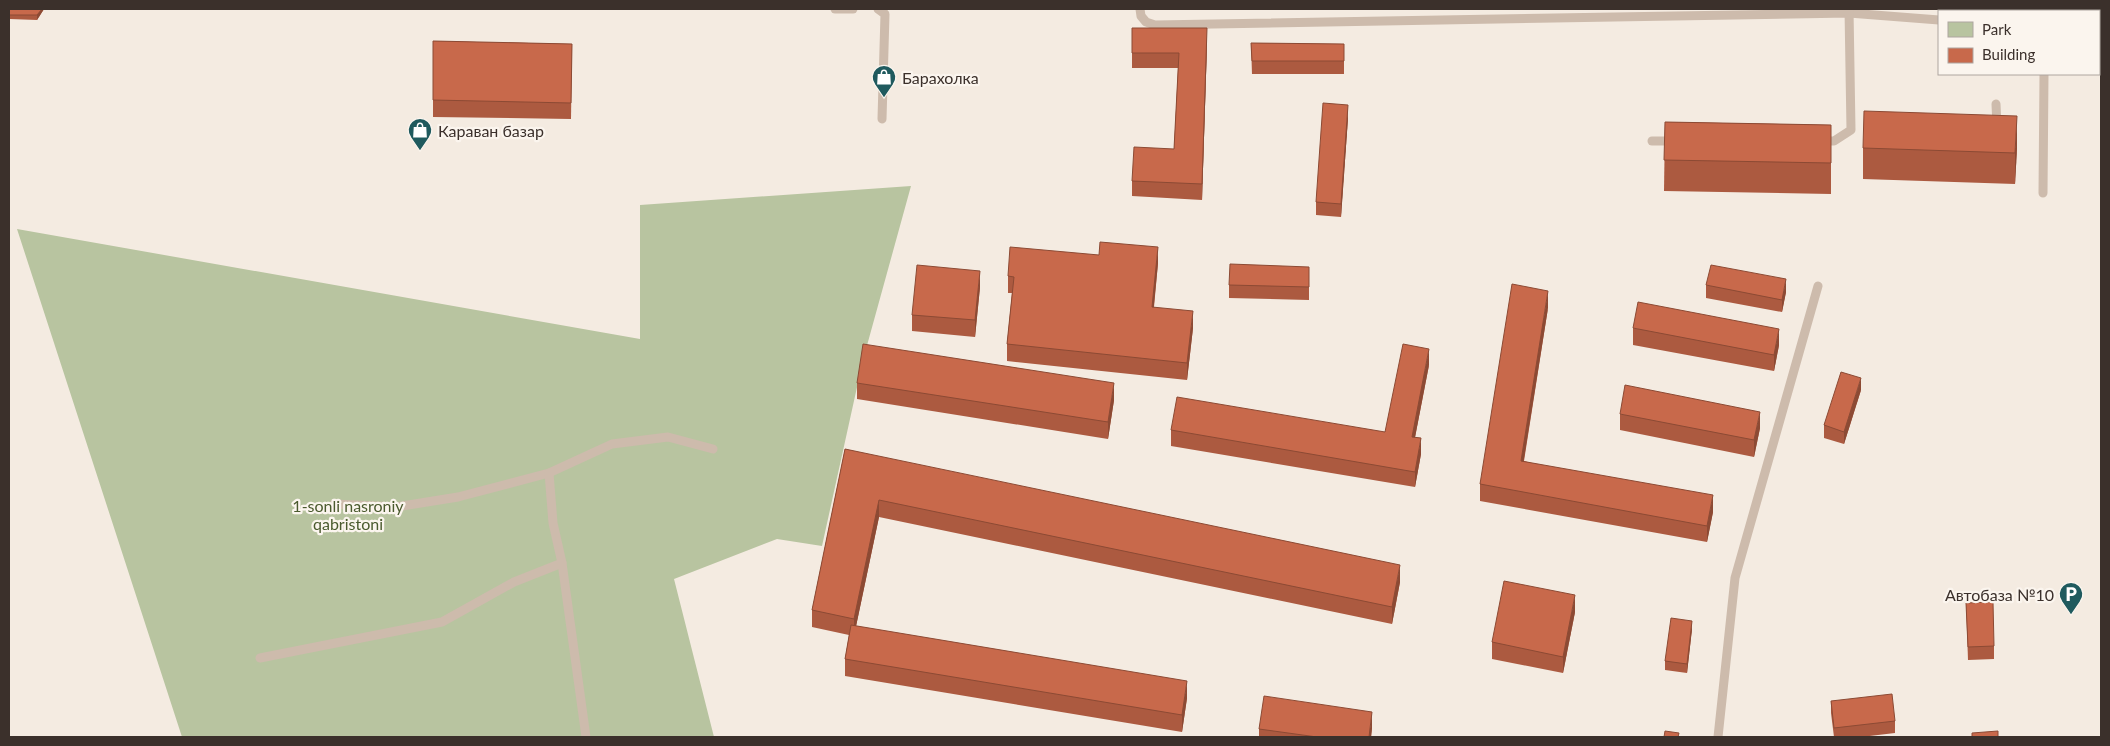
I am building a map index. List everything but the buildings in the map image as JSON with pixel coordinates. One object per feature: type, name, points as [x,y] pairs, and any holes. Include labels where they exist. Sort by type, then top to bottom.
[{"type":"lane","points":[[829,9],[852,9]]},
{"type":"lane","points":[[878,9],[885,14],[882,119]]},
{"type":"lane","points":[[1140,9],[1141,16],[1146,22],[1155,25],[1849,11],[1938,20]]},
{"type":"lane","points":[[1849,11],[1851,130]]},
{"type":"lane","points":[[2043,193],[2044,75]]},
{"type":"lane","points":[[1987,132],[1997,132],[1996,104]]},
{"type":"lane","points":[[1815,141],[1834,141],[1851,130],[1861,130]]},
{"type":"lane","points":[[1652,141],[1691,141]]},
{"type":"lane","points":[[1718,737],[1735,578],[1818,286]]},
{"type":"lane","points":[[334,504],[396,507],[458,497],[549,473],[612,444],[668,437],[713,449]]},
{"type":"lane","points":[[549,473],[553,523],[562,563],[586,737]]},
{"type":"lane","points":[[260,658],[442,622],[514,582],[562,563]]},
{"type":"green space","name":"1-sonli nasroniy qabristoni","points":[[911,186],[863,360],[822,546],[777,539],[674,579],[714,737],[182,737],[17,229],[640,339],[640,205]]},
{"type":"place","name":"Барахолка","points":[[884,98]]},
{"type":"place","name":"Караван базар","points":[[420,151]]},
{"type":"place","name":"Автобаза №10","points":[[2071,615]]}]
